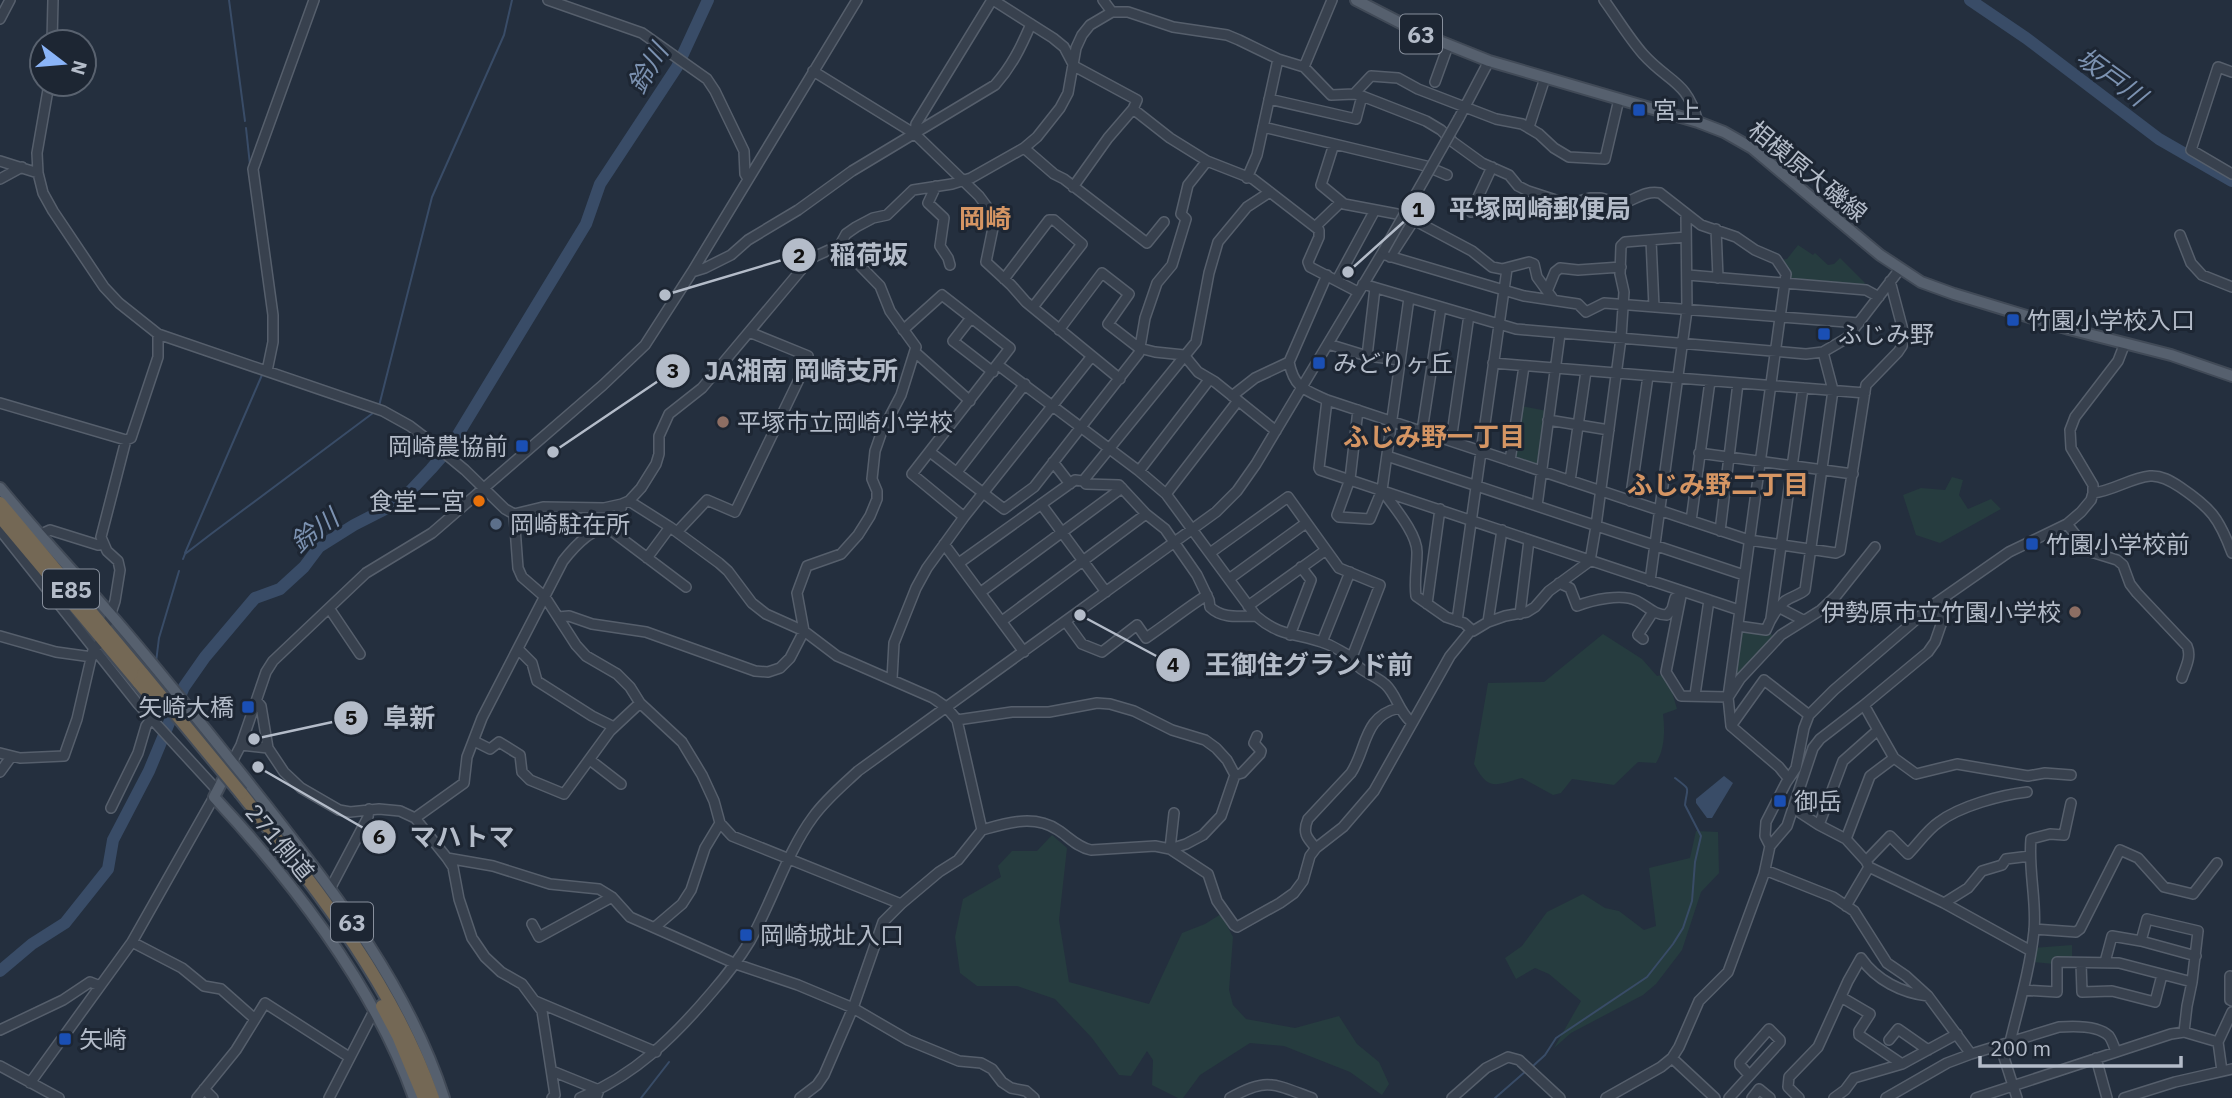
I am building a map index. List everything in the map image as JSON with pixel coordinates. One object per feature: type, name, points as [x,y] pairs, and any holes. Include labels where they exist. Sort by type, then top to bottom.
[{"type":"highway","name":"E85","points":[[0,503],[141,679]]},
{"type":"highway","name":"E85","points":[[0,517],[141,679],[332,911],[405,1030],[433,1098]]},
{"type":"highway","name":"E85","points":[[239,796],[356,960],[398,1036],[424,1098]]},
{"type":"main road","name":"相模原大磯線","points":[[1356,0],[1448,46],[1489,61],[1724,132],[1752,148],[1870,247],[1921,282],[2125,344],[2171,355],[2232,376]]},
{"type":"main road","name":"63","points":[[0,488],[148,659],[299,846],[409,1012],[444,1098]]},
{"type":"main road","points":[[216,793],[232,762]]},
{"type":"main road","name":"271側道","points":[[216,793],[283,876],[349,969],[399,1058],[414,1098]]},
{"type":"street","points":[[0,19],[10,0]]},
{"type":"street","points":[[52,28],[53,0]]},
{"type":"street","points":[[267,371],[273,342],[273,323],[253,169],[314,0]]},
{"type":"street","points":[[548,0],[642,33],[707,79],[744,151],[745,174],[748,179]]},
{"type":"street","points":[[232,762],[241,745],[266,672],[273,661],[366,573],[432,533],[628,362],[659,325],[857,0]]},
{"type":"street","points":[[915,134],[916,124],[993,0],[1011,5],[1031,24],[1064,47],[1074,66],[1137,100],[1073,187]]},
{"type":"street","points":[[1103,0],[1112,12]]},
{"type":"street","points":[[1304,66],[1332,0]]},
{"type":"street","points":[[1604,0],[1643,54],[1686,92],[1693,103],[1698,122]]},
{"type":"street","points":[[415,818],[464,783],[467,757],[482,719],[563,561],[572,548],[588,535],[615,519],[626,502],[641,488],[656,464],[659,436],[669,415],[702,387],[807,260],[840,245],[846,234],[856,227],[873,218],[887,215],[912,190],[965,180],[1024,148],[1037,137],[1068,93],[1076,48],[1082,35],[1090,24],[1112,12],[1128,12],[1173,27],[1227,35],[1278,59],[1304,66],[1331,94],[1358,95],[1426,121],[1482,163],[1508,175],[1518,186],[1528,191],[1567,204],[1601,198],[1621,204],[1652,192],[1660,193],[1702,225],[1736,237],[1755,250],[1776,259],[1786,274],[1785,284],[1728,697],[1731,726],[1788,778]]},
{"type":"street","points":[[692,272],[731,255],[748,240],[852,172],[995,85],[1019,53],[1031,24]]},
{"type":"street","points":[[1435,82],[1448,46]]},
{"type":"street","points":[[1247,178],[1257,155],[1278,59]]},
{"type":"street","points":[[1385,253],[1489,61]]},
{"type":"street","points":[[2232,72],[2218,67],[2191,150],[2232,174]]},
{"type":"street","points":[[813,71],[915,134],[965,180],[993,215],[994,223],[986,262],[1026,302],[1120,379]]},
{"type":"street","points":[[1269,99],[1356,119],[1358,95],[1371,76],[1398,78],[1418,89],[1496,119],[1530,127],[1553,148],[1569,157],[1605,159],[1619,99]]},
{"type":"street","points":[[1530,127],[1545,78]]},
{"type":"street","points":[[47,98],[37,153],[43,193],[104,288],[158,334],[383,411],[431,442],[505,509],[514,514],[543,507],[604,508],[626,502],[674,529],[728,571],[752,603],[766,614],[804,631],[837,656],[933,698],[946,707],[957,720],[982,830]]},
{"type":"street","points":[[1133,108],[1170,138],[1207,161],[1270,191],[1319,230],[1319,237],[1308,262],[1310,267],[1360,288],[1375,288],[1516,329],[1775,352],[1823,352],[1847,338],[1900,269]]},
{"type":"street","points":[[1263,127],[1426,166],[1447,175]]},
{"type":"street","points":[[1334,144],[1321,185],[1341,202],[1414,220],[1472,251],[1492,267],[1507,269],[1529,262],[1534,264],[1537,277],[1553,299]]},
{"type":"street","points":[[1024,148],[1054,174],[1147,243],[1164,222]]},
{"type":"street","points":[[0,161],[38,173]]},
{"type":"street","points":[[930,452],[1004,509],[1034,487],[1139,354],[1145,318],[1157,283],[1172,265],[1186,219],[1181,214],[1188,185],[1207,161]]},
{"type":"street","points":[[0,179],[22,167]]},
{"type":"street","points":[[1471,206],[1492,167]]},
{"type":"street","points":[[936,186],[928,203],[944,218],[940,246],[950,265]]},
{"type":"street","points":[[1083,481],[1196,342],[1209,273],[1218,242],[1247,207],[1270,191]]},
{"type":"street","points":[[1315,227],[1341,202]]},
{"type":"street","points":[[1337,280],[1375,210]]},
{"type":"street","points":[[1650,580],[1687,310],[1686,215]]},
{"type":"street","points":[[1004,279],[1049,220],[1054,220],[1082,244],[1033,307]]},
{"type":"street","points":[[580,1098],[598,1094],[656,1052],[683,1027],[736,964],[812,818],[831,795],[858,771],[1216,512],[1237,491],[1276,431],[1360,288],[1385,253],[1414,220]]},
{"type":"street","points":[[1716,229],[1718,278]]},
{"type":"street","points":[[2179,235],[2191,263],[2202,275],[2232,287]]},
{"type":"street","points":[[1382,490],[1415,539],[1416,596],[1446,617],[1464,623],[1473,631],[1488,622],[1520,614],[1535,607],[1559,583],[1590,561],[1621,338],[1624,304],[1621,246],[1625,242],[1686,237]]},
{"type":"street","points":[[1651,240],[1654,307]]},
{"type":"street","points":[[558,617],[569,616],[592,624],[646,632],[755,671],[768,672],[780,668],[790,658],[804,631],[797,593],[807,566],[841,554],[858,535],[877,499],[872,480],[875,451],[901,395],[915,352],[914,343],[890,311],[880,286],[840,245]]},
{"type":"street","points":[[1385,253],[1524,296],[1578,304],[1586,312],[1604,303],[1859,323]]},
{"type":"street","points":[[1548,289],[1555,271],[1560,268],[1578,270],[1620,267]]},
{"type":"street","points":[[1457,621],[1507,269]]},
{"type":"street","points":[[1059,330],[1102,273],[1129,294],[1108,324],[1139,348],[1184,355],[1198,372],[1215,382],[1276,431]]},
{"type":"street","points":[[1327,275],[1289,362],[1291,373],[1301,389],[1327,400],[1749,540],[1811,550],[1840,551],[1866,385],[1898,352],[1904,340],[1905,334],[1890,281]]},
{"type":"street","points":[[1688,275],[1866,290],[1879,297]]},
{"type":"street","points":[[1367,356],[1375,288]]},
{"type":"street","points":[[903,330],[942,295],[1010,348],[912,474],[964,517]]},
{"type":"street","points":[[1358,410],[1350,479],[1337,515],[1370,519],[1382,490],[1409,298]]},
{"type":"street","points":[[1422,431],[1441,307]]},
{"type":"street","points":[[1451,441],[1469,315]]},
{"type":"street","points":[[971,318],[953,341],[1025,384],[1166,494],[1256,615],[1269,626],[1290,635],[1322,642],[1352,657]]},
{"type":"street","points":[[647,558],[707,500],[735,512],[802,373],[808,355],[749,332]]},
{"type":"street","points":[[0,403],[126,440],[131,438],[158,357],[158,334]]},
{"type":"street","points":[[1537,506],[1560,334]]},
{"type":"street","points":[[1328,344],[1367,356],[1400,360]]},
{"type":"street","points":[[1770,846],[1765,836],[1766,822],[1788,778],[1796,768],[1809,715],[1826,697],[1932,606],[2009,552],[2067,524],[2081,512],[2093,493],[2090,479],[2071,448],[2070,430],[2080,411],[2118,361],[2125,344]]},
{"type":"street","points":[[915,352],[970,401]]},
{"type":"street","points":[[1738,626],[1766,630],[1785,601],[1805,590],[1833,390],[1823,352]]},
{"type":"street","points":[[892,679],[894,643],[927,568],[964,517],[1092,356]]},
{"type":"street","points":[[1166,494],[1235,399],[1255,378],[1289,362]]},
{"type":"street","points":[[1493,363],[1865,393]]},
{"type":"street","points":[[1510,461],[1524,366]]},
{"type":"street","points":[[1570,481],[1586,371]]},
{"type":"street","points":[[1630,501],[1648,376]]},
{"type":"street","points":[[1139,471],[1209,380]]},
{"type":"street","points":[[1691,521],[1710,381]]},
{"type":"street","points":[[1720,531],[1738,383]]},
{"type":"street","points":[[957,472],[1025,384]]},
{"type":"street","points":[[1771,620],[1802,388]]},
{"type":"street","points":[[1327,400],[1319,468],[1739,610]]},
{"type":"street","points":[[1548,420],[1609,430]]},
{"type":"street","points":[[110,618],[120,570],[118,561],[103,544],[102,527],[126,440]]},
{"type":"street","points":[[1699,453],[1853,474]]},
{"type":"street","points":[[1387,456],[1744,575]]},
{"type":"street","points":[[1054,462],[1070,484]]},
{"type":"street","points":[[2093,493],[2147,476],[2169,480],[2200,500],[2211,512],[2226,537],[2232,554]]},
{"type":"street","points":[[959,563],[1075,480],[1086,484],[1115,484],[1164,528],[1197,575],[1210,607],[1216,613],[1226,616],[1256,615]]},
{"type":"street","points":[[981,592],[1122,488]]},
{"type":"street","points":[[1210,552],[1287,497],[1339,568],[1380,584],[1352,657],[1353,662],[1386,685],[1402,713],[1411,722]]},
{"type":"street","points":[[1041,504],[1106,592]]},
{"type":"street","points":[[1427,604],[1440,509]]},
{"type":"street","points":[[514,514],[518,568],[522,577],[545,597],[586,656],[617,674],[630,687],[640,703],[682,742],[702,775],[714,801],[720,823],[732,835],[901,904]]},
{"type":"street","points":[[1002,621],[1146,514]]},
{"type":"street","points":[[1229,579],[1306,523]]},
{"type":"street","points":[[2067,524],[2088,551],[2117,560],[2123,565],[2130,584],[2137,593],[2187,646],[2189,659],[2182,678]]},
{"type":"street","points":[[605,526],[686,587]]},
{"type":"street","points":[[0,530],[151,720],[185,755],[216,793],[132,942],[30,1083]]},
{"type":"street","points":[[39,535],[50,530],[98,545],[103,544]]},
{"type":"street","points":[[1488,622],[1502,530]]},
{"type":"street","points":[[1520,614],[1529,540]]},
{"type":"street","points":[[944,544],[1024,652]]},
{"type":"street","points":[[1728,697],[1740,679],[1773,644],[1836,596],[1875,547]]},
{"type":"street","points":[[1248,606],[1326,550]]},
{"type":"street","points":[[1290,635],[1311,580],[1301,567]]},
{"type":"street","points":[[1322,642],[1350,572]]},
{"type":"street","points":[[1559,583],[1570,588],[1577,607],[1594,600],[1625,596],[1660,615],[1667,615],[1672,609],[1679,590]]},
{"type":"street","points":[[1679,590],[1666,672],[1681,696],[1728,697]]},
{"type":"street","points":[[1066,622],[1082,644],[1102,652],[1136,625],[1146,638],[1180,611],[1207,595]]},
{"type":"street","points":[[1695,695],[1709,600]]},
{"type":"street","points":[[1606,1098],[1672,1058],[1699,1000],[1728,972],[1765,870],[1770,846],[1787,826],[1813,748],[1820,739],[1928,652],[1935,642],[1943,619],[1932,606]]},
{"type":"street","points":[[329,608],[360,654]]},
{"type":"street","points":[[1780,608],[1804,620]]},
{"type":"street","points":[[1643,639],[1637,635],[1653,612]]},
{"type":"street","points":[[800,1098],[817,1085],[824,1075],[853,1008],[883,922],[939,872],[958,860],[982,830],[1029,820],[1043,822],[1082,848],[1091,850],[1155,846],[1170,849],[1208,874],[1222,910],[1237,927],[1294,893],[1303,881],[1315,848],[1343,827],[1365,803],[1450,656],[1468,634]]},
{"type":"street","points":[[0,636],[56,652],[95,651]]},
{"type":"street","points":[[518,649],[532,663],[537,681],[614,727]]},
{"type":"street","points":[[0,753],[11,757],[64,756],[78,719],[95,651]]},
{"type":"street","points":[[1731,726],[1764,680],[1809,715]]},
{"type":"street","points":[[257,701],[261,706],[268,748],[284,772],[301,788],[328,805],[350,811],[400,811],[415,818],[453,866],[462,910],[472,937],[485,957],[501,972],[522,984],[542,1011],[555,1095],[552,1098]]},
{"type":"street","points":[[474,741],[490,749],[499,742],[506,746],[520,755],[522,772],[530,780],[564,794],[614,727],[640,703]]},
{"type":"street","points":[[957,720],[1012,712],[1049,712],[1097,703],[1110,704],[1134,711],[1172,730],[1205,740],[1216,747],[1235,775],[1216,823],[1203,835],[1170,849]]},
{"type":"street","points":[[1864,705],[1894,758],[1916,774],[1956,764],[2028,776],[2045,773],[2071,775]]},
{"type":"street","points":[[1315,848],[1305,836],[1304,828],[1308,819],[1351,773],[1364,737],[1372,726],[1389,710],[1399,708]]},
{"type":"street","points":[[111,808],[151,720]]},
{"type":"street","points":[[1819,825],[1843,761],[1878,730]]},
{"type":"street","points":[[1235,775],[1242,773],[1261,754],[1254,743],[1257,736]]},
{"type":"street","points":[[241,745],[268,748]]},
{"type":"street","points":[[0,772],[11,757]]},
{"type":"street","points":[[1846,839],[1870,776],[1894,758]]},
{"type":"street","points":[[590,760],[621,784]]},
{"type":"street","points":[[1846,906],[1868,864],[1890,836],[1908,854],[1939,821],[1958,811],[2007,794],[2027,792]]},
{"type":"street","points":[[2017,1098],[2005,1044],[2023,990],[2034,929],[2031,839],[2050,834],[2064,835],[2071,803]]},
{"type":"street","points":[[1793,808],[1846,839],[1868,864],[2031,951]]},
{"type":"street","points":[[330,889],[368,817],[369,809]]},
{"type":"street","points":[[1170,849],[1174,813]]},
{"type":"street","points":[[655,927],[682,905],[691,890],[705,848],[720,823]]},
{"type":"street","points":[[2034,929],[2076,932],[2080,929],[2120,850],[2138,858],[2164,887],[2193,894],[2217,863]]},
{"type":"street","points":[[1944,903],[1968,888],[1982,872],[2002,865],[2006,859],[2030,856]]},
{"type":"street","points":[[447,858],[493,866],[550,884],[600,889],[612,897],[630,917],[736,964],[798,985],[853,1008],[908,1040],[959,1061],[981,1063],[992,1069],[1002,1082],[1011,1088],[1026,1091],[1034,1098]]},
{"type":"street","points":[[1765,870],[1810,887],[1854,911],[1887,963],[1928,996],[1971,1054]]},
{"type":"street","points":[[532,924],[539,937],[612,897]]},
{"type":"street","points":[[2141,942],[2147,919],[2198,931],[2184,1032]]},
{"type":"street","points":[[2105,962],[2112,936],[2196,956]]},
{"type":"street","points":[[132,942],[182,968],[204,986],[221,989],[255,1019]]},
{"type":"street","points":[[1800,1098],[1788,1087],[1789,1077],[1818,1047],[1861,958],[1869,969],[1882,979],[1928,996]]},
{"type":"street","points":[[2023,990],[2057,992],[2056,962],[2119,963],[2193,982]]},
{"type":"street","points":[[2081,963],[2082,992],[2112,992],[2155,1002],[2162,975]]},
{"type":"street","points":[[2230,976],[2232,1001]]},
{"type":"street","points":[[0,1030],[63,1000],[90,982],[100,986]]},
{"type":"street","points":[[1841,997],[1870,1014],[1859,1035],[1902,1064]]},
{"type":"street","points":[[534,1000],[656,1052]]},
{"type":"street","points":[[197,1098],[236,1050],[265,1003],[349,1057]]},
{"type":"street","points":[[329,1098],[374,1011]]},
{"type":"street","points":[[2124,1098],[2227,1070],[2218,1042],[2232,1012]]},
{"type":"street","points":[[1889,1040],[1900,1026],[1928,1050]]},
{"type":"street","points":[[1886,1098],[1947,1063],[2059,1027],[2073,1026],[2106,1034],[2116,1052]]},
{"type":"street","points":[[1729,1098],[1780,1042],[1769,1029],[1740,1062],[1749,1075]]},
{"type":"street","points":[[1976,1098],[2171,1034],[2184,1032],[2218,1042]]},
{"type":"street","points":[[1834,1098],[1845,1090],[1854,1078],[1902,1064],[1957,1034]]},
{"type":"street","points":[[1822,1040],[1832,1045]]},
{"type":"street","points":[[1452,1098],[1486,1068],[1508,1057],[1519,1060],[1560,1098]]},
{"type":"street","points":[[1672,1058],[1715,1098]]},
{"type":"street","points":[[2096,1058],[2107,1098]]},
{"type":"street","points":[[0,1066],[59,1098]]},
{"type":"street","points":[[552,1071],[598,1094]]},
{"type":"street","points":[[1230,1098],[1250,1087],[1263,1084],[1312,1098]]},
{"type":"street","points":[[204,1089],[214,1098]]},
{"type":"street","points":[[1752,1098],[1759,1089],[1770,1098]]},
{"type":"green space","points":[[1798,245],[1813,255],[1815,253],[1828,265],[1834,264],[1840,258],[1865,283],[1862,287],[1788,281],[1782,260],[1787,259]]},
{"type":"green space","points":[[1521,406],[1547,411],[1538,467],[1514,458]]},
{"type":"green space","points":[[1952,477],[1963,480],[1959,495],[1968,509],[1991,499],[2001,509],[1940,543],[1916,535],[1903,495],[1921,488],[1945,490]]},
{"type":"green space","points":[[1743,629],[1768,631],[1775,638],[1737,680],[1733,676],[1740,633]]},
{"type":"green space","points":[[1603,634],[1642,659],[1657,676],[1662,675],[1671,688],[1677,709],[1663,714],[1664,739],[1656,763],[1638,762],[1614,785],[1572,779],[1561,793],[1553,795],[1522,778],[1500,784],[1489,783],[1474,764],[1488,683],[1544,682]]},
{"type":"green space","points":[[1696,831],[1718,832],[1719,873],[1701,892],[1682,950],[1656,984],[1643,995],[1571,1033],[1554,1048],[1581,1001],[1549,974],[1535,968],[1516,979],[1505,958],[1522,946],[1547,912],[1583,894],[1605,908],[1619,911],[1644,930],[1656,926],[1649,868],[1690,858]]},
{"type":"green space","points":[[1052,835],[1067,848],[1059,920],[1069,982],[1149,1004],[1182,933],[1221,914],[1233,937],[1229,990],[1233,1005],[1246,1019],[1295,1028],[1339,1016],[1357,1044],[1379,1062],[1389,1084],[1382,1095],[1350,1072],[1284,1046],[1250,1043],[1200,1075],[1183,1098],[1178,1098],[1152,1085],[1153,1060],[1147,1051],[1131,1076],[1119,1075],[1092,1038],[1055,999],[1017,986],[977,986],[960,973],[955,937],[963,899],[1001,877],[998,866],[1012,851],[1037,851]]},
{"type":"green space","points":[[2072,945],[2072,960],[2054,964],[2033,962],[2033,948]]},
{"type":"water","points":[[1724,776],[1733,783],[1712,818],[1707,818],[1696,799]]},
{"type":"waterway","points":[[229,0],[245,121]]},
{"type":"waterway","points":[[379,406],[432,197],[504,35],[512,0]]},
{"type":"waterway","name":"鈴川","points":[[0,971],[32,944],[65,923],[108,869],[113,840],[149,771],[184,687],[205,657],[255,598],[280,589],[304,567],[319,547],[401,501],[451,446],[586,224],[600,184],[677,67],[708,0]]},
{"type":"waterway","name":"坂戸川","points":[[1970,0],[2026,38],[2159,139],[2232,181]]},
{"type":"waterway","points":[[246,128],[250,165]]},
{"type":"waterway","points":[[185,553],[262,375]]},
{"type":"waterway","points":[[183,559],[185,554],[211,534],[373,413]]},
{"type":"waterway","points":[[156,662],[159,638],[179,571]]},
{"type":"waterway","points":[[1533,1066],[1545,1055],[1556,1038],[1647,977],[1683,928],[1692,901],[1695,862],[1701,836],[1685,805],[1687,789],[1675,778]]},
{"type":"waterway","points":[[641,1098],[669,1062]]},
{"type":"waterway","points":[[1495,1098],[1526,1071]]},
{"type":"place","name":"宮上","points":[[1639,110]]},
{"type":"place","name":"平塚岡崎郵便局","points":[[1348,272]]},
{"type":"place","name":"稲荷坂","points":[[665,295]]},
{"type":"place","name":"竹園小学校入口","points":[[2013,320]]},
{"type":"place","name":"ふじみ野","points":[[1824,334]]},
{"type":"place","name":"みどりヶ丘","points":[[1319,363]]},
{"type":"place","name":"平塚市立岡崎小学校","points":[[723,422]]},
{"type":"place","name":"岡崎農協前","points":[[522,446]]},
{"type":"place","name":"JA湘南 岡崎支所","points":[[553,452]]},
{"type":"place","name":"食堂二宮","points":[[479,501]]},
{"type":"place","name":"岡崎駐在所","points":[[496,524]]},
{"type":"place","name":"竹園小学校前","points":[[2032,544]]},
{"type":"place","name":"伊勢原市立竹園小学校","points":[[2075,612]]},
{"type":"place","name":"王御住グランド前","points":[[1080,615]]},
{"type":"place","name":"矢崎大橋","points":[[248,707]]},
{"type":"place","name":"阜新","points":[[254,739]]},
{"type":"place","name":"マハトマ","points":[[258,767]]},
{"type":"place","name":"御岳","points":[[1780,801]]},
{"type":"place","name":"岡崎城址入口","points":[[746,935]]},
{"type":"place","name":"矢崎","points":[[65,1039]]},
{"type":"district","name":"岡崎","points":[[985,218]]},
{"type":"district","name":"ふじみ野一丁目","points":[[1434,436]]},
{"type":"district","name":"ふじみ野二丁目","points":[[1718,484]]}]
